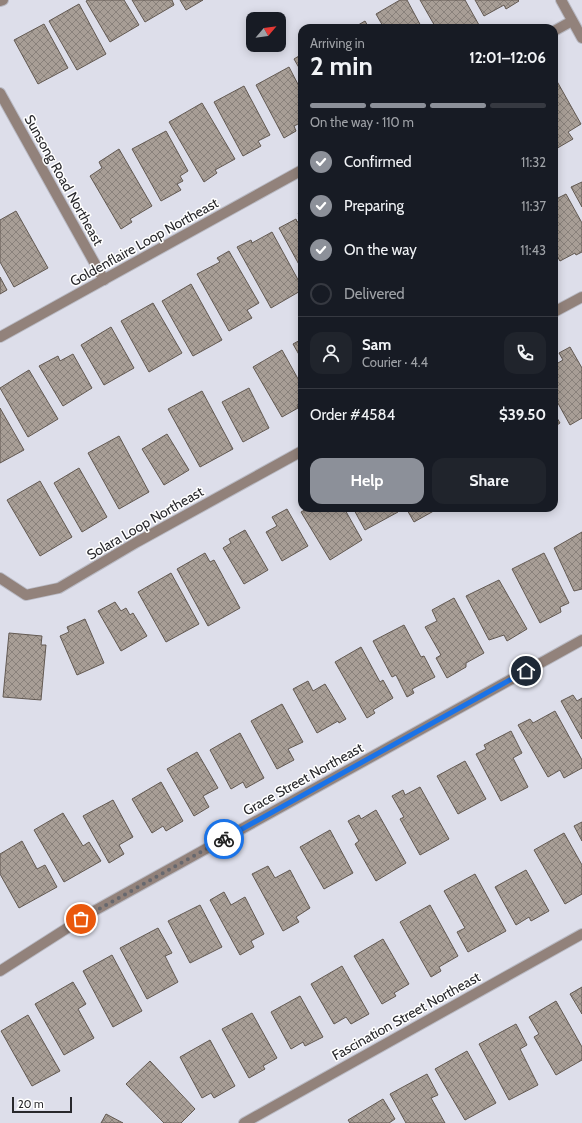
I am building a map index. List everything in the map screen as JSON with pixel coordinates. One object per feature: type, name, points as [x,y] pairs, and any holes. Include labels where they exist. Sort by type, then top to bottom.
[{"type":"street","points":[[561,0],[582,38]]},
{"type":"street","points":[[558,29],[572,21]]},
{"type":"street","name":"Sunsong Road Northeast","points":[[0,93],[104,280]]},
{"type":"street","name":"Goldenflaire Loop Northeast","points":[[0,337],[298,172]]},
{"type":"street","points":[[558,310],[582,297]]},
{"type":"street","name":"Solara Loop Northeast","points":[[0,578],[26,594],[59,588],[136,542],[298,453]]},
{"type":"street","name":"Grace Street Northeast","points":[[0,971],[94,911],[582,640]]},
{"type":"street","name":"Fascination Street Northeast","points":[[244,1123],[582,934]]},
{"type":"building","points":[[124,0],[139,25],[110,42],[86,1]]},
{"type":"building","points":[[132,0],[172,0],[174,5],[145,22]]},
{"type":"building","points":[[180,0],[203,0],[186,10]]},
{"type":"building","points":[[400,0],[407,0],[420,24],[382,24],[376,14]]},
{"type":"building","points":[[420,0],[465,0],[478,24],[434,24]]},
{"type":"building","points":[[475,0],[519,1],[506,9],[504,5],[484,16]]},
{"type":"building","points":[[79,4],[106,54],[77,70],[49,21]]},
{"type":"building","points":[[365,21],[367,24],[360,24]]},
{"type":"building","points":[[44,24],[68,68],[38,84],[14,40]]},
{"type":"building","points":[[298,56],[298,66],[294,59]]},
{"type":"building","points":[[289,67],[298,84],[298,124],[294,126],[296,131],[284,138],[256,85]]},
{"type":"building","points":[[558,83],[581,124],[568,132],[573,139],[558,148]]},
{"type":"building","points":[[244,86],[270,135],[258,141],[261,146],[243,156],[214,102]]},
{"type":"building","points":[[202,103],[235,159],[215,170],[217,173],[204,182],[169,122]]},
{"type":"building","points":[[166,131],[188,171],[180,176],[183,181],[177,184],[181,190],[161,201],[132,149]]},
{"type":"building","points":[[119,149],[152,206],[130,219],[132,222],[121,229],[90,176],[102,168],[99,162]]},
{"type":"building","points":[[582,182],[582,207],[571,187]]},
{"type":"building","points":[[566,194],[582,223],[582,252],[576,255],[575,253],[560,261],[558,258],[558,198]]},
{"type":"building","points":[[16,211],[48,268],[14,287],[0,262],[0,220]]},
{"type":"building","points":[[296,219],[298,263],[279,228]]},
{"type":"building","points":[[272,232],[298,280],[298,292],[271,308],[237,247],[251,240],[252,243]]},
{"type":"building","points":[[229,251],[259,303],[247,310],[252,318],[229,331],[197,274],[220,262],[217,258]]},
{"type":"building","points":[[0,277],[7,290],[0,294]]},
{"type":"building","points":[[191,284],[222,340],[193,356],[162,301]]},
{"type":"building","points":[[153,303],[182,353],[149,372],[121,321]]},
{"type":"building","points":[[111,327],[134,368],[104,385],[81,345]]},
{"type":"building","points":[[298,341],[298,353],[293,344]]},
{"type":"building","points":[[570,347],[582,368],[582,418],[570,425],[558,403],[558,363],[563,360],[559,353]]},
{"type":"building","points":[[282,350],[298,379],[298,408],[282,417],[253,367]]},
{"type":"building","points":[[73,354],[92,388],[63,406],[39,366],[58,356],[60,361]]},
{"type":"building","points":[[29,370],[58,419],[28,437],[0,388]]},
{"type":"building","points":[[249,388],[269,428],[243,442],[222,402]]},
{"type":"building","points":[[202,391],[233,449],[200,467],[168,409]]},
{"type":"building","points":[[0,408],[24,450],[0,463]]},
{"type":"building","points":[[167,434],[189,470],[164,485],[142,449]]},
{"type":"building","points":[[119,436],[149,492],[119,509],[88,453]]},
{"type":"building","points":[[79,468],[107,517],[82,532],[54,483]]},
{"type":"building","points":[[40,481],[72,537],[40,556],[7,500]]},
{"type":"building","points":[[287,509],[308,546],[282,561],[266,532],[277,526],[272,517]]},
{"type":"building","points":[[301,512],[346,512],[362,540],[330,560]]},
{"type":"building","points":[[355,512],[398,512],[365,530]]},
{"type":"building","points":[[408,512],[432,512],[414,522]]},
{"type":"building","points":[[245,530],[268,570],[244,584],[223,548],[231,543],[229,539]]},
{"type":"building","points":[[582,532],[582,589],[574,591],[554,548]]},
{"type":"building","points":[[205,553],[210,562],[214,560],[240,608],[208,626],[177,569]]},
{"type":"building","points":[[544,553],[569,603],[560,607],[561,612],[540,623],[512,569]]},
{"type":"building","points":[[171,573],[199,624],[166,642],[138,592]]},
{"type":"building","points":[[499,580],[527,629],[507,641],[504,635],[489,640],[466,596]]},
{"type":"building","points":[[454,598],[484,653],[466,663],[466,667],[447,678],[436,658],[441,655],[425,627],[437,621],[432,610]]},
{"type":"building","points":[[115,602],[121,611],[126,608],[130,615],[133,613],[147,636],[121,651],[98,611]]},
{"type":"building","points":[[85,619],[104,663],[77,675],[60,636],[69,632],[67,627]]},
{"type":"building","points":[[404,625],[421,657],[424,656],[435,677],[412,689],[414,693],[407,697],[396,675],[392,677],[373,641]]},
{"type":"building","points":[[9,633],[42,636],[41,645],[46,645],[41,700],[3,697]]},
{"type":"building","points":[[361,647],[380,682],[383,680],[393,698],[373,710],[375,713],[367,718],[335,662]]},
{"type":"building","points":[[308,681],[313,691],[325,684],[346,719],[339,723],[338,721],[317,733],[293,689]]},
{"type":"building","points":[[573,695],[577,701],[582,698],[582,739],[561,701]]},
{"type":"building","points":[[282,704],[303,742],[288,749],[294,760],[277,769],[251,721]]},
{"type":"building","points":[[555,711],[582,760],[582,768],[564,778],[560,770],[548,777],[518,725],[530,719],[533,723]]},
{"type":"building","points":[[511,731],[522,753],[513,758],[528,787],[501,801],[476,754],[486,749],[484,745]]},
{"type":"building","points":[[240,733],[264,778],[246,788],[243,782],[231,789],[210,750]]},
{"type":"building","points":[[197,752],[218,788],[203,796],[209,807],[194,816],[167,769]]},
{"type":"building","points":[[465,761],[486,799],[458,814],[437,776]]},
{"type":"building","points":[[161,782],[183,821],[166,831],[163,826],[152,833],[132,799]]},
{"type":"building","points":[[420,787],[449,839],[420,855],[400,819],[404,817],[392,796],[403,790],[405,795]]},
{"type":"building","points":[[113,800],[133,837],[119,845],[124,854],[109,863],[83,816]]},
{"type":"building","points":[[376,810],[406,863],[376,881],[355,844],[359,841],[348,821],[359,815],[361,819]]},
{"type":"building","points":[[63,813],[83,846],[89,842],[101,861],[64,882],[34,830]]},
{"type":"building","points":[[582,822],[582,841],[574,826]]},
{"type":"building","points":[[330,830],[353,873],[324,889],[300,847]]},
{"type":"building","points":[[564,833],[582,865],[582,894],[565,904],[534,850]]},
{"type":"building","points":[[22,841],[37,869],[45,865],[57,887],[19,908],[0,874],[0,854]]},
{"type":"building","points":[[268,866],[275,878],[290,870],[310,908],[296,917],[299,922],[283,931],[252,874]]},
{"type":"building","points":[[526,870],[549,911],[531,921],[529,917],[516,925],[495,887]]},
{"type":"building","points":[[475,874],[506,931],[468,952],[457,932],[465,928],[444,891]]},
{"type":"building","points":[[224,892],[231,905],[245,897],[264,934],[251,941],[254,947],[240,955],[210,900]]},
{"type":"building","points":[[200,905],[222,947],[190,963],[168,921]]},
{"type":"building","points":[[430,905],[458,956],[439,967],[441,971],[431,977],[400,922]]},
{"type":"building","points":[[158,928],[172,953],[165,956],[178,982],[147,999],[120,948]]},
{"type":"building","points":[[383,939],[409,984],[394,993],[396,996],[382,1004],[354,956]]},
{"type":"building","points":[[112,955],[142,1011],[113,1027],[83,971]]},
{"type":"building","points":[[342,966],[369,1014],[351,1024],[346,1017],[334,1024],[311,984]]},
{"type":"building","points":[[73,982],[86,1004],[78,1009],[94,1038],[64,1055],[35,1004]]},
{"type":"building","points":[[582,987],[582,1014],[570,994]]},
{"type":"building","points":[[300,996],[323,1037],[305,1046],[303,1042],[291,1049],[271,1012]]},
{"type":"building","points":[[556,1001],[582,1047],[582,1060],[556,1075],[534,1037],[539,1034],[529,1017]]},
{"type":"building","points":[[252,1013],[277,1058],[263,1066],[265,1069],[249,1078],[222,1029]]},
{"type":"building","points":[[28,1015],[60,1071],[32,1086],[1,1031]]},
{"type":"building","points":[[516,1024],[527,1045],[520,1049],[538,1085],[509,1100],[479,1044]]},
{"type":"building","points":[[210,1040],[235,1086],[214,1098],[211,1093],[202,1098],[180,1057]]},
{"type":"building","points":[[467,1051],[496,1103],[465,1120],[435,1069]]},
{"type":"building","points":[[150,1061],[195,1109],[181,1123],[164,1123],[126,1084]]},
{"type":"building","points":[[427,1074],[438,1095],[431,1098],[445,1123],[406,1123],[390,1094]]},
{"type":"building","points":[[383,1099],[395,1119],[389,1123],[350,1123],[348,1120]]},
{"type":"building","points":[[106,1114],[123,1123],[101,1123]]},
{"type":"way so far","points":[[81,919],[224,839]]},
{"type":"route","points":[[224,839],[526,671]]}]
